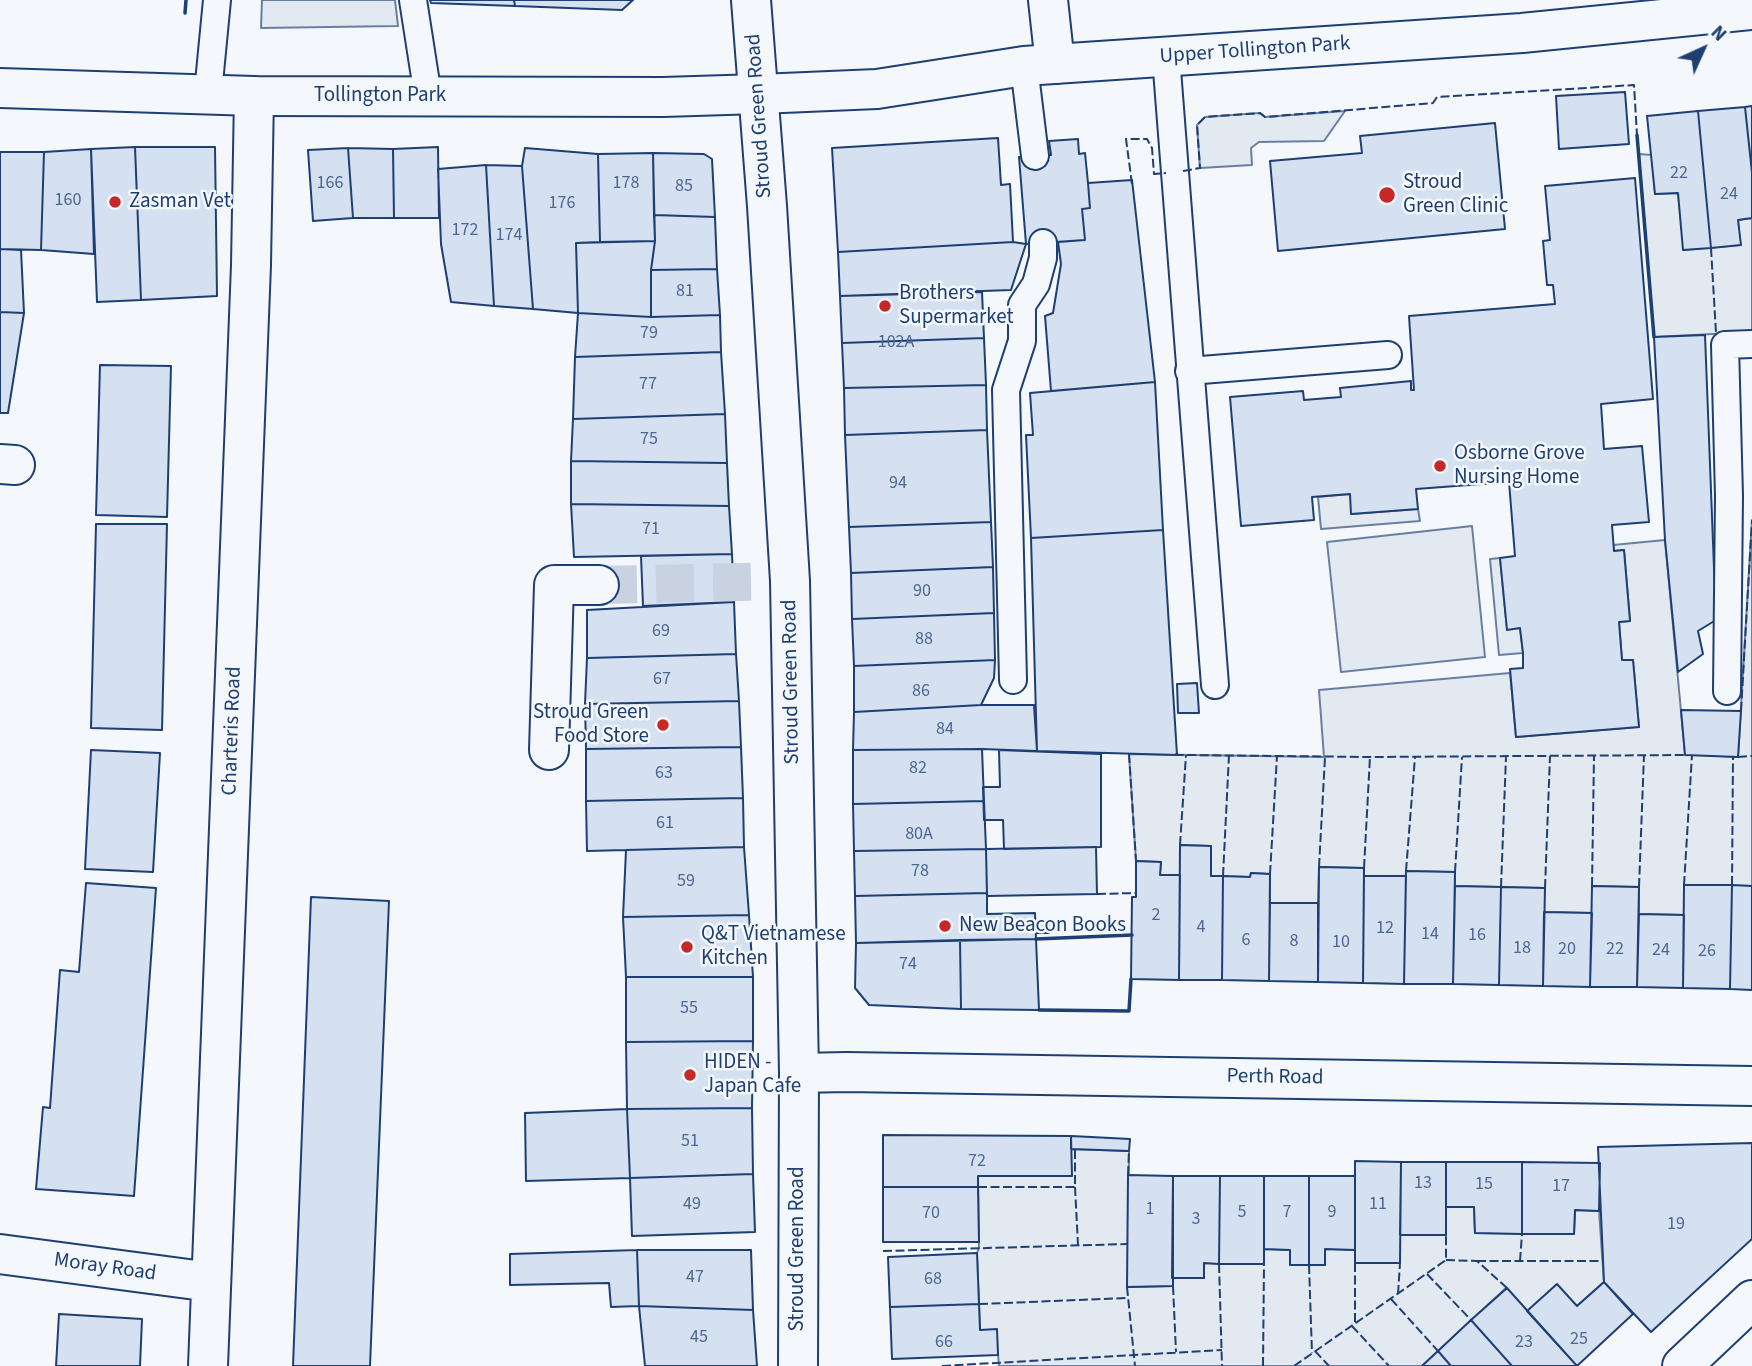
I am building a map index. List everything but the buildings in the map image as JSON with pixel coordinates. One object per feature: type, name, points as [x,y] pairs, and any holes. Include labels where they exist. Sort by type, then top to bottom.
[{"type":"street","name":"Stroud Green Road","points":[[751,0],[790,581],[799,1073],[798,1366]]},
{"type":"street","points":[[1039,65],[1048,0]]},
{"type":"street","name":"Upper Tollington Park","points":[[759,94],[877,89],[1039,65],[1522,33],[1752,10]]},
{"type":"street","name":"Tollington Park","points":[[0,88],[254,96],[663,97],[759,94]]},
{"type":"street","name":"Charteris Road","points":[[208,1366],[251,265],[254,96]]},
{"type":"street","points":[[549,750],[554,585],[599,585]]},
{"type":"street","name":"Perth Road","points":[[799,1073],[1752,1086]]},
{"type":"street","name":"Moray Road","points":[[0,1254],[211,1282]]},
{"type":"street","points":[[1682,1366],[1752,1300]]},
{"type":"lane","points":[[208,93],[217,0]]},
{"type":"lane","points":[[413,0],[428,96]]},
{"type":"lane","points":[[1166,57],[1215,685]]},
{"type":"lane","points":[[1035,156],[1039,65]]},
{"type":"lane","points":[[1013,680],[1006,390],[1022,341],[1022,305],[1036,284],[1043,258],[1043,243]]},
{"type":"lane","points":[[1727,691],[1729,496],[1725,345],[1752,344]]},
{"type":"lane","points":[[1189,371],[1388,355]]},
{"type":"shaded area","points":[[262,0],[395,0],[398,26],[261,28]]},
{"type":"shaded area","points":[[1345,111],[1324,141],[1259,142],[1251,148],[1252,165],[1200,168],[1197,125],[1205,117],[1260,113],[1265,117]]},
{"type":"shaded area","points":[[1639,154],[1652,155],[1655,194],[1678,193],[1684,250],[1740,245],[1738,220],[1752,218],[1752,332],[1654,337]]},
{"type":"shaded area","points":[[1350,494],[1352,514],[1418,509],[1420,521],[1321,529],[1318,497]]},
{"type":"shaded area","points":[[1752,520],[1752,886],[1685,885],[1684,915],[1639,914],[1639,887],[1593,886],[1592,913],[1544,912],[1544,888],[1455,886],[1455,872],[1407,871],[1406,876],[1364,876],[1364,868],[1319,867],[1318,903],[1270,903],[1270,874],[1251,873],[1250,877],[1211,876],[1211,846],[1180,845],[1180,875],[1160,875],[1161,862],[1136,861],[1129,754],[1324,757],[1319,690],[1510,673],[1516,737],[1639,727],[1633,660],[1622,660],[1619,622],[1630,621],[1624,550],[1614,551],[1613,545],[1665,540],[1685,754],[1738,757]]},
{"type":"shaded area","points":[[1472,526],[1485,657],[1341,672],[1327,542]]},
{"type":"shaded area","points":[[1500,558],[1507,629],[1520,628],[1523,653],[1499,655],[1490,559]]},
{"type":"shaded area","points":[[1071,1149],[1129,1151],[1128,1287],[1172,1286],[1172,1278],[1204,1278],[1204,1263],[1263,1264],[1264,1249],[1290,1250],[1290,1265],[1325,1265],[1325,1249],[1355,1250],[1355,1263],[1400,1263],[1400,1235],[1446,1235],[1446,1207],[1474,1207],[1475,1233],[1574,1234],[1575,1210],[1599,1211],[1604,1282],[1577,1306],[1527,1311],[1506,1288],[1422,1366],[999,1366],[996,1330],[980,1330],[978,1176],[1071,1176]]},
{"type":"tunnel","points":[[599,585],[790,581]]},
{"type":"fence","points":[[1183,171],[1200,168],[1197,125],[1205,117],[1260,113],[1265,117],[1433,103],[1437,97],[1634,85],[1637,135]]},
{"type":"fence","points":[[1132,184],[1126,139],[1147,139],[1152,148],[1154,174],[1166,173]]},
{"type":"fence","points":[[1711,248],[1716,333]]},
{"type":"fence","points":[[1741,711],[1752,520]]},
{"type":"fence","points":[[1176,753],[1370,757],[1685,755]]},
{"type":"fence","points":[[1129,754],[1136,861]]},
{"type":"fence","points":[[1180,845],[1186,755]]},
{"type":"fence","points":[[1223,876],[1229,755]]},
{"type":"fence","points":[[1639,887],[1644,755]]},
{"type":"fence","points":[[1684,885],[1692,755]]},
{"type":"fence","points":[[1270,874],[1277,756]]},
{"type":"fence","points":[[1545,888],[1550,756]]},
{"type":"fence","points":[[1592,886],[1594,756]]},
{"type":"fence","points":[[1732,885],[1733,756]]},
{"type":"fence","points":[[1738,757],[1752,756]]},
{"type":"fence","points":[[1319,867],[1325,757]]},
{"type":"fence","points":[[1364,868],[1370,757]]},
{"type":"fence","points":[[1406,871],[1415,757]]},
{"type":"fence","points":[[1455,872],[1462,757]]},
{"type":"fence","points":[[1501,887],[1506,757]]},
{"type":"fence","points":[[1097,894],[1136,893]]},
{"type":"fence","points":[[978,1187],[1075,1187],[1075,1149]]},
{"type":"fence","points":[[1128,1175],[1129,1151]]},
{"type":"fence","points":[[1075,1187],[1078,1245]]},
{"type":"fence","points":[[1520,1261],[1522,1234]]},
{"type":"fence","points":[[1294,1366],[1446,1260],[1446,1235]]},
{"type":"fence","points":[[883,1251],[1127,1244]]},
{"type":"fence","points":[[1446,1260],[1477,1261],[1507,1288]]},
{"type":"fence","points":[[1477,1261],[1603,1261]]},
{"type":"fence","points":[[1355,1263],[1355,1323]]},
{"type":"fence","points":[[1398,1294],[1400,1263]]},
{"type":"fence","points":[[1219,1264],[1222,1366]]},
{"type":"fence","points":[[1263,1366],[1264,1264]]},
{"type":"fence","points":[[1309,1265],[1312,1353]]},
{"type":"fence","points":[[1427,1274],[1471,1320]]},
{"type":"fence","points":[[1173,1286],[1176,1352]]},
{"type":"fence","points":[[1127,1287],[1135,1366]]},
{"type":"fence","points":[[979,1304],[1128,1298]]},
{"type":"fence","points":[[1391,1299],[1438,1351]]},
{"type":"fence","points":[[1352,1326],[1389,1366]]},
{"type":"fence","points":[[942,1366],[1222,1350]]},
{"type":"fence","points":[[1315,1351],[1329,1366]]},
{"type":"wall","points":[[185,13],[186,0]]},
{"type":"wall","points":[[1637,135],[1654,337]]},
{"type":"wall","points":[[1036,939],[1132,935]]},
{"type":"wall","points":[[1039,1010],[1129,1011],[1131,979]]},
{"type":"place","name":"Stroud Green Clinic","points":[[1387,195]]},
{"type":"place","name":"Zasman Vet","points":[[115,202]]},
{"type":"place","name":"Brothers Supermarket","points":[[885,306]]},
{"type":"place","name":"Osborne Grove Nursing Home","points":[[1440,466]]},
{"type":"place","name":"Stroud Green Food Store","points":[[663,725]]},
{"type":"place","name":"New Beacon Books","points":[[945,926]]},
{"type":"place","name":"Q&T Vietnamese Kitchen","points":[[687,947]]},
{"type":"place","name":"HIDEN - Japan Cafe","points":[[690,1075]]}]
